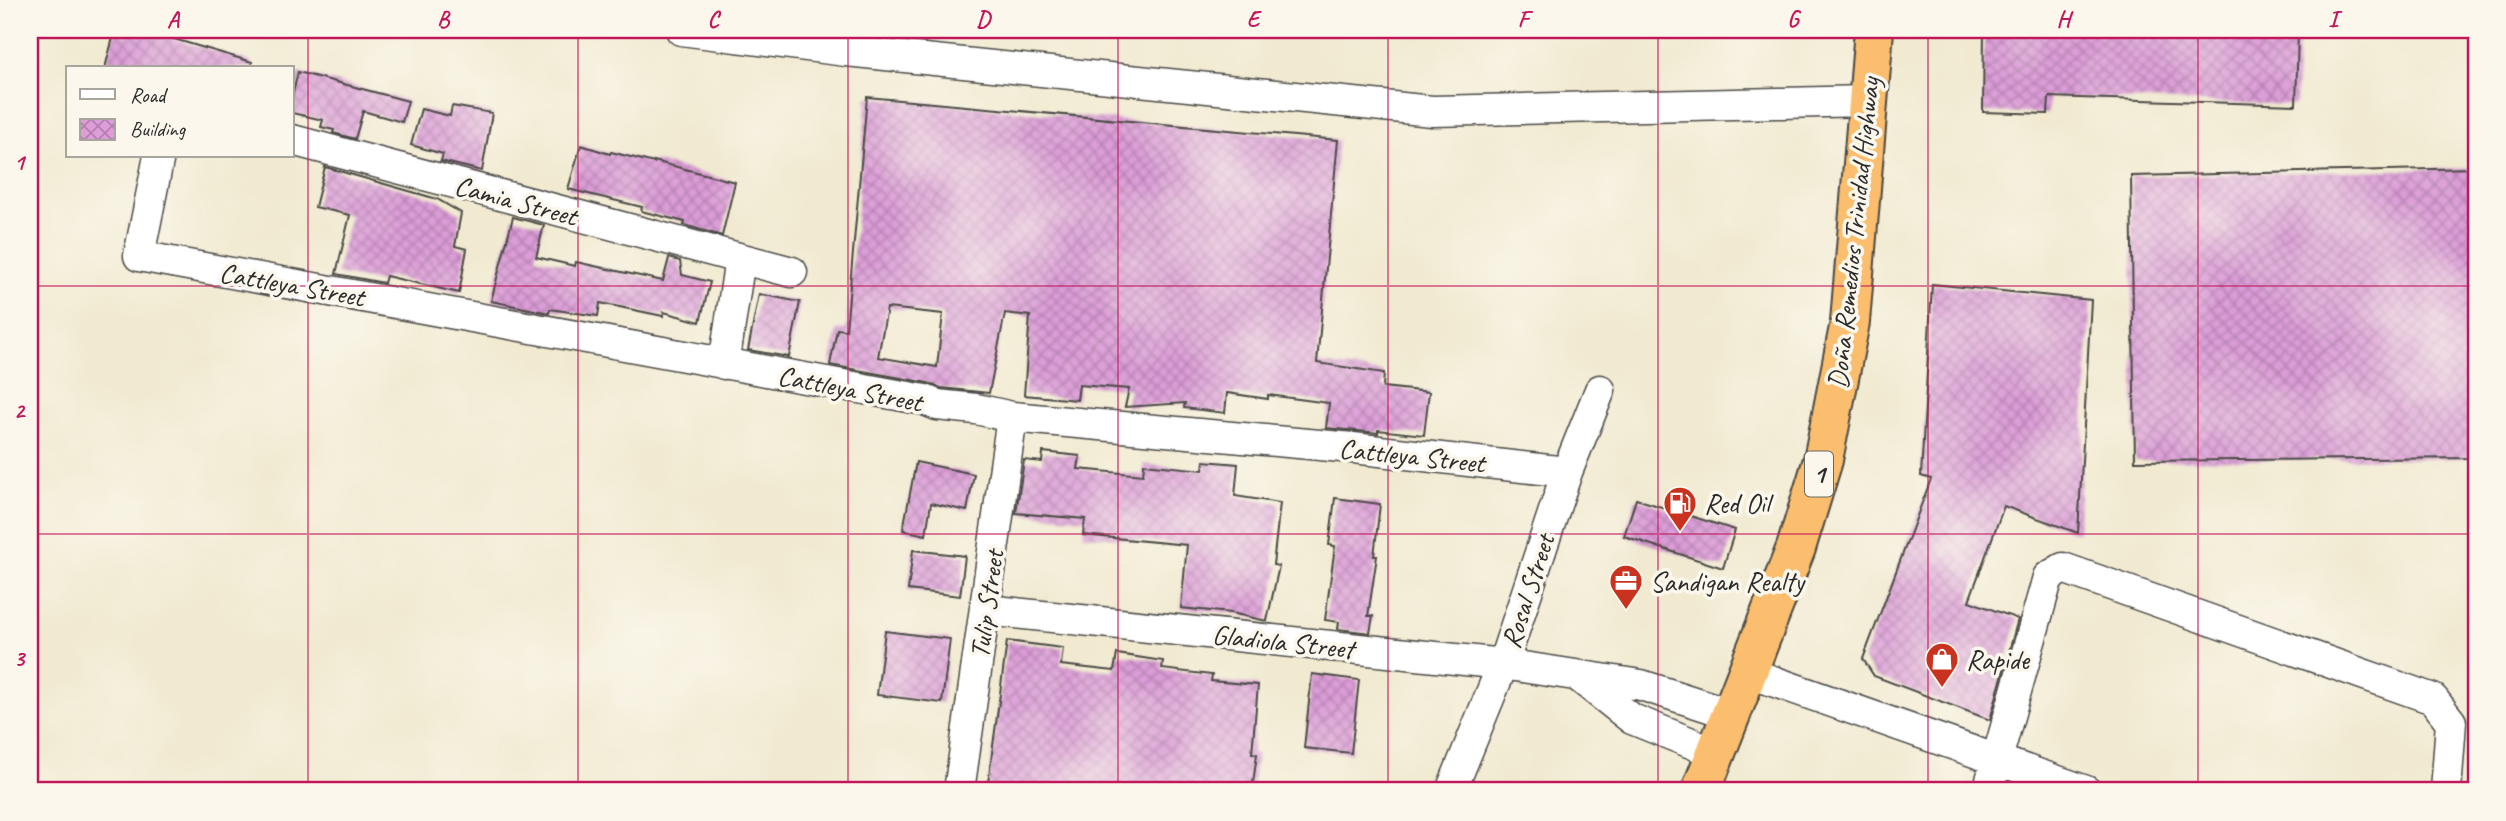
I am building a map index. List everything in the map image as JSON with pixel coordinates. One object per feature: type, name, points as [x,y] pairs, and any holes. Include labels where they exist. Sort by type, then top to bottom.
[{"type":"highway","name":"Doña Remedios Trinidad Highway","points":[[1701,791],[1779,592],[1824,460],[1850,322],[1874,30]]},
{"type":"street","points":[[681,30],[846,51],[1432,111],[1868,101]]},
{"type":"street","name":"Camia Street","points":[[294,141],[792,272]]},
{"type":"street","name":"Cattleya Street","points":[[159,158],[139,256],[1012,417],[1353,448],[1567,472]]},
{"type":"street","points":[[724,363],[740,260]]},
{"type":"street","name":"Rosal Street","points":[[1451,791],[1503,664],[1567,472],[1600,390]]},
{"type":"street","name":"Tulip Street","points":[[959,791],[1012,417]]},
{"type":"street","points":[[1988,791],[2048,577],[2063,568],[2433,699],[2451,722],[2446,791]]},
{"type":"street","name":"Gladiola Street","points":[[986,610],[1503,664],[1642,685],[1731,714]]},
{"type":"street","points":[[1747,672],[2085,791]]},
{"type":"street","name":"Gladiola Street","points":[[1578,677],[1632,719],[1716,753]]},
{"type":"building","points":[[115,30],[157,34],[252,62],[251,66],[106,66]]},
{"type":"building","points":[[1984,30],[2298,30],[2296,105],[2049,97],[2048,114],[1983,112]]},
{"type":"building","points":[[298,72],[408,101],[402,122],[363,111],[355,139],[321,127],[323,120],[294,113],[294,89]]},
{"type":"building","points":[[867,97],[1338,140],[1317,363],[1384,373],[1383,387],[1429,392],[1424,435],[1326,428],[1329,403],[1268,395],[1268,399],[1227,393],[1225,413],[1184,408],[1185,403],[1125,407],[1129,389],[1079,385],[1077,400],[1024,395],[1030,316],[1005,313],[989,393],[941,388],[928,383],[830,365],[837,329],[846,330]],"holes":[[[887,308],[943,314],[937,367],[878,357]]]},
{"type":"building","points":[[452,106],[492,113],[482,171],[441,161],[443,154],[411,145],[421,109],[450,116]]},
{"type":"building","points":[[581,145],[735,182],[722,236],[684,225],[685,222],[641,211],[642,207],[568,189]]},
{"type":"building","points":[[325,167],[437,199],[461,213],[455,246],[467,249],[459,293],[386,276],[384,283],[336,274],[350,215],[315,207]]},
{"type":"building","points":[[2476,168],[2476,458],[2135,461],[2131,176]]},
{"type":"building","points":[[513,217],[544,225],[536,257],[575,266],[576,262],[663,281],[669,258],[680,261],[682,275],[710,282],[700,322],[664,312],[663,316],[600,303],[598,316],[550,309],[549,313],[491,301]]},
{"type":"building","points":[[1932,284],[2091,300],[2078,533],[2004,506],[1969,601],[2018,619],[1990,720],[1874,676],[1863,659],[1931,479],[1921,476]]},
{"type":"building","points":[[759,294],[800,302],[789,357],[748,350]]},
{"type":"building","points":[[1043,452],[1080,456],[1078,469],[1143,475],[1144,464],[1203,470],[1204,461],[1238,464],[1235,496],[1280,503],[1273,565],[1279,566],[1267,621],[1231,613],[1181,608],[1187,545],[1083,535],[1085,519],[1016,513],[1024,460],[1042,462]]},
{"type":"building","points":[[916,462],[974,474],[967,511],[931,503],[926,535],[903,530]]},
{"type":"building","points":[[1335,498],[1380,504],[1374,556],[1377,556],[1368,616],[1373,616],[1370,633],[1338,629],[1339,622],[1325,620],[1335,546],[1329,545]]},
{"type":"building","name":"Red Oil","points":[[1636,499],[1735,530],[1723,568],[1624,536]]},
{"type":"building","points":[[913,550],[965,556],[960,596],[908,590]]},
{"type":"building","points":[[885,631],[950,639],[942,703],[877,695]]},
{"type":"building","points":[[1007,641],[1063,648],[1061,665],[1114,671],[1117,654],[1163,661],[1162,669],[1212,675],[1211,681],[1258,685],[1252,753],[1257,754],[1252,791],[987,791]]},
{"type":"building","points":[[1312,674],[1359,680],[1351,753],[1304,748]]},
{"type":"place","name":"Red Oil","points":[[1680,533]]},
{"type":"place","name":"Sandigan Realty","points":[[1626,611]]},
{"type":"place","name":"Rapide","points":[[1942,689]]}]
